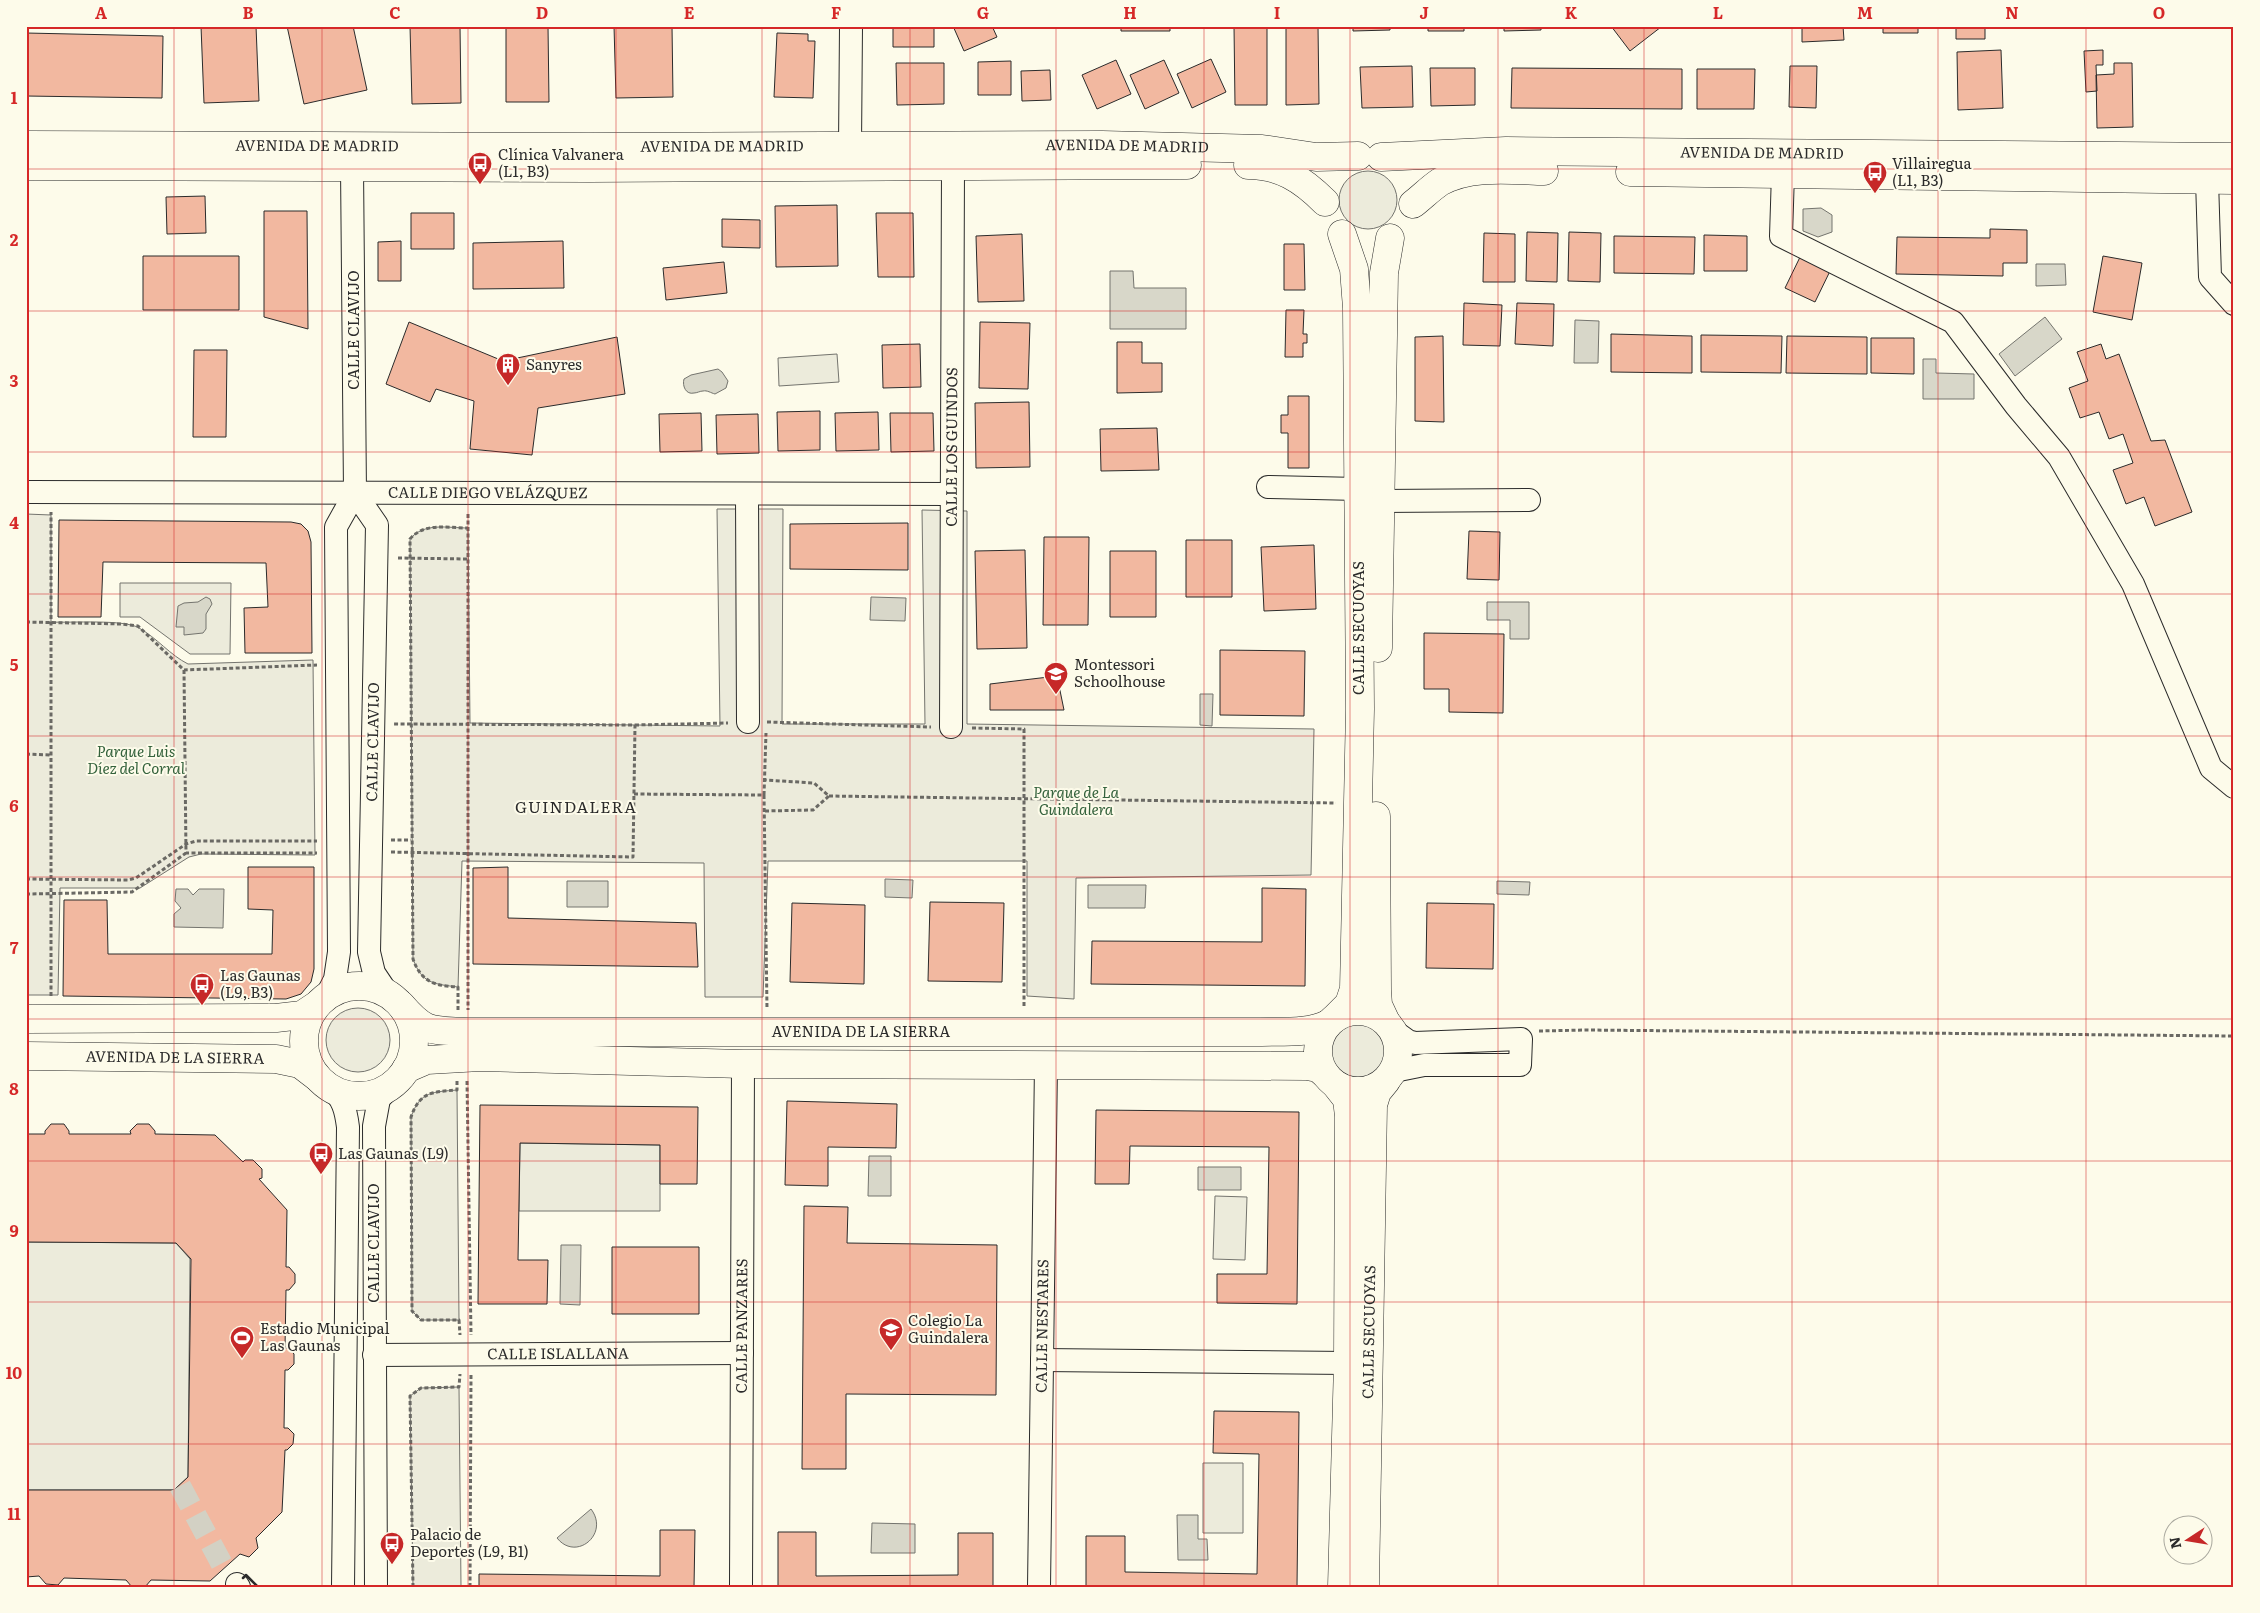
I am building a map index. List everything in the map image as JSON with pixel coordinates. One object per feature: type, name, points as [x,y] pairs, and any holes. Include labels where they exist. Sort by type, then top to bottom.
[{"type":"main road","name":"AVENIDA DE MADRID","points":[[26,145],[1102,145],[1246,149],[1316,156],[1506,151],[2234,157]]},
{"type":"main road","points":[[1370,156],[1394,164],[1405,174],[1411,188],[1412,204],[1409,217],[1401,229],[1390,238],[1366,243],[1353,241],[1342,234],[1330,220],[1325,202],[1325,190],[1333,173],[1346,161],[1370,156]]},
{"type":"main road","name":"AVENIDA DE MADRID","points":[[26,166],[1266,165],[1290,173],[1310,187],[1325,202]]},
{"type":"main road","name":"AVENIDA DE MADRID","points":[[1412,204],[1440,182],[1472,172],[1510,170],[2234,180]]},
{"type":"main road","name":"CALLE SECUOYAS","points":[[1342,234],[1354,269],[1369,495],[1377,990],[1378,1005],[1389,1025]]},
{"type":"main road","name":"CALLE SECUOYAS","points":[[1332,1021],[1349,1004],[1354,989],[1358,803],[1369,495],[1384,273],[1390,238]]},
{"type":"main road","points":[[38,1019],[287,1018],[307,1013],[321,1001],[340,989],[356,986],[373,987],[394,1000],[410,1020],[414,1036],[412,1053],[399,1077],[377,1093],[361,1096],[344,1094],[323,1082],[309,1064],[304,1048],[309,1018],[321,1001]]},
{"type":"main road","name":"AVENIDA DE LA SIERRA","points":[[394,1000],[416,1023],[462,1045],[743,1064],[1307,1066],[1318,1068],[1330,1079]]},
{"type":"main road","points":[[1360,1010],[1373,1013],[1389,1025],[1398,1044],[1398,1058],[1390,1076],[1375,1088],[1362,1092],[1348,1090],[1330,1079],[1319,1061],[1318,1048],[1321,1035],[1332,1021],[1347,1012],[1360,1010]]},
{"type":"main road","name":"AVENIDA DE LA SIERRA","points":[[399,1077],[426,1060],[462,1045],[767,1031],[1280,1032],[1319,1028],[1332,1021]]},
{"type":"main road","name":"AVENIDA DE LA SIERRA","points":[[26,1056],[276,1059],[300,1064],[323,1082]]},
{"type":"main road","name":"CALLE SECUOYAS","points":[[1365,1587],[1373,1117],[1377,1092],[1390,1076]]},
{"type":"main road","name":"CALLE SECUOYAS","points":[[1330,1079],[1347,1099],[1349,1116],[1348,1363],[1342,1587]]},
{"type":"street","points":[[850,146],[851,26]]},
{"type":"street","name":"CALLE LOS GUINDOS","points":[[951,727],[953,166]]},
{"type":"street","name":"CALLE CLAVIJO","points":[[321,1001],[332,989],[338,966],[336,528],[355,493],[352,167]]},
{"type":"street","points":[[1783,173],[1781,236],[1953,322],[2016,406],[2058,457],[2132,584],[2210,768],[2234,787]]},
{"type":"street","points":[[2207,180],[2210,278],[2234,304]]},
{"type":"street","points":[[1268,487],[1369,495],[1529,500]]},
{"type":"street","name":"CALLE DIEGO VELÁZQUEZ","points":[[26,492],[951,494]]},
{"type":"street","name":"CALLE CLAVIJO","points":[[355,493],[377,525],[369,952],[374,973],[394,1000]]},
{"type":"street","points":[[747,494],[748,722]]},
{"type":"street","points":[[1389,1025],[1408,1041],[1415,1043],[1526,1035],[1520,1065],[1457,1063],[1416,1065],[1390,1076]]},
{"type":"street","name":"CALLE PANZARES","points":[[741,1587],[743,1064]]},
{"type":"street","name":"CALLE NESTARES","points":[[1039,1587],[1046,1064]]},
{"type":"street","name":"CALLE CLAVIJO","points":[[376,1587],[374,1126],[379,1099],[399,1077]]},
{"type":"street","name":"CALLE CLAVIJO","points":[[323,1082],[336,1092],[340,1098],[347,1115],[348,1127],[343,1587]]},
{"type":"street","name":"CALLE ISLALLANA","points":[[374,1355],[742,1353]]},
{"type":"street","points":[[1042,1360],[1348,1363]]},
{"type":"path","points":[[38,1019],[51,894],[51,492]]},
{"type":"path","points":[[467,493],[468,855],[462,1045],[470,1587]]},
{"type":"path","points":[[413,1587],[410,1396],[421,1388],[459,1387],[466,1354],[460,1320],[420,1320],[412,1311],[411,1117],[415,1106],[422,1098],[433,1092],[457,1090],[462,1045],[458,987],[439,986],[430,983],[416,968],[412,960],[412,558],[410,539],[423,528],[468,528]]},
{"type":"path","points":[[376,558],[467,559]]},
{"type":"path","points":[[26,622],[138,626],[184,670],[186,853]]},
{"type":"path","points":[[184,670],[337,664]]},
{"type":"path","points":[[373,724],[635,725],[748,722]]},
{"type":"path","points":[[767,1031],[764,795],[766,722],[1024,729],[1024,1031]]},
{"type":"path","points":[[371,847],[411,853],[633,857],[635,725]]},
{"type":"path","points":[[26,754],[51,755]]},
{"type":"path","points":[[765,780],[814,783],[829,796],[1358,803]]},
{"type":"path","points":[[634,794],[764,795]]},
{"type":"path","points":[[765,811],[813,810],[829,796]]},
{"type":"path","points":[[371,847],[411,840]]},
{"type":"path","points":[[26,879],[128,880],[136,878],[186,844],[196,841],[338,847]]},
{"type":"path","points":[[26,894],[132,892],[186,853],[338,847]]},
{"type":"path","points":[[1526,1035],[1606,1030],[2234,1036]]},
{"type":"green space","points":[[1368,171],[1384,176],[1392,184],[1397,200],[1392,216],[1384,224],[1368,229],[1352,224],[1344,216],[1339,200],[1344,184],[1352,176]]},
{"type":"green space","points":[[837,354],[839,382],[779,386],[778,358]]},
{"type":"green space","name":"Parque de La Guindalera","points":[[717,509],[783,509],[782,724],[925,724],[922,510],[967,511],[967,724],[1314,729],[1311,875],[1076,878],[1074,999],[1027,996],[1027,861],[768,861],[763,997],[705,997],[704,863],[462,861],[458,987],[442,985],[425,978],[420,974],[413,959],[410,539],[422,530],[429,528],[468,528],[470,723],[720,726]]},
{"type":"green space","name":"Parque Luis Díez del Corral","points":[[26,514],[51,515],[51,622],[110,622],[132,625],[146,632],[175,656],[188,664],[313,660],[315,855],[201,854],[189,857],[140,888],[60,888],[58,995],[26,995]]},
{"type":"green space","points":[[120,583],[231,583],[230,654],[190,654],[140,617],[120,617]]},
{"type":"green space","points":[[358,1008],[370,1010],[381,1017],[388,1028],[390,1040],[388,1052],[381,1063],[370,1070],[358,1072],[346,1070],[335,1063],[328,1052],[326,1040],[328,1028],[335,1017],[346,1010]]},
{"type":"green space","points":[[1363,1016],[1370,1018],[1387,1030],[1394,1042],[1396,1058],[1393,1070],[1389,1074],[1373,1084],[1356,1089],[1346,1084],[1329,1068],[1324,1050],[1329,1037],[1338,1026],[1349,1019]]},
{"type":"green space","points":[[457,1090],[459,1320],[421,1320],[412,1311],[411,1117],[419,1102],[428,1094]]},
{"type":"green space","points":[[520,1143],[660,1145],[660,1211],[519,1211]]},
{"type":"green space","points":[[1215,1196],[1247,1197],[1245,1260],[1213,1259]]},
{"type":"green space","points":[[26,1242],[176,1243],[190,1259],[188,1477],[174,1490],[26,1490]]},
{"type":"green space","points":[[459,1387],[461,1587],[413,1587],[410,1396],[421,1388]]},
{"type":"green space","points":[[1203,1463],[1243,1463],[1243,1533],[1203,1533]]},
{"type":"shaded area","points":[[1821,208],[1832,215],[1832,232],[1818,237],[1803,231],[1803,209]]},
{"type":"shaded area","points":[[2036,264],[2065,264],[2066,285],[2036,286]]},
{"type":"shaded area","points":[[1110,271],[1133,271],[1134,288],[1186,288],[1186,329],[1110,329]]},
{"type":"shaded area","points":[[2045,317],[2062,339],[2015,376],[1999,354]]},
{"type":"shaded area","points":[[1575,320],[1599,321],[1598,363],[1574,363]]},
{"type":"shaded area","points":[[1923,359],[1936,359],[1936,373],[1974,374],[1974,399],[1923,399]]},
{"type":"shaded area","points":[[718,369],[728,381],[726,388],[715,394],[708,391],[689,393],[685,389],[684,379],[691,375]]},
{"type":"shaded area","points":[[206,597],[210,599],[212,604],[206,614],[206,629],[203,633],[184,635],[184,627],[176,627],[178,606],[184,603],[198,602]]},
{"type":"shaded area","points":[[871,597],[906,598],[905,621],[870,620]]},
{"type":"shaded area","points":[[1487,602],[1529,602],[1529,639],[1510,639],[1510,620],[1487,620]]},
{"type":"shaded area","points":[[1200,694],[1213,694],[1212,726],[1200,725]]},
{"type":"shaded area","points":[[885,879],[913,880],[912,898],[885,897]]},
{"type":"shaded area","points":[[567,881],[608,881],[608,907],[567,907]]},
{"type":"shaded area","points":[[1497,881],[1530,882],[1529,895],[1497,894]]},
{"type":"shaded area","points":[[1088,885],[1146,885],[1145,908],[1088,908]]},
{"type":"shaded area","points":[[176,889],[188,889],[193,895],[199,889],[224,889],[223,928],[174,927],[174,914],[181,908],[175,901]]},
{"type":"shaded area","points":[[869,1156],[891,1156],[891,1196],[868,1196]]},
{"type":"shaded area","points":[[1198,1167],[1241,1167],[1241,1190],[1198,1190]]},
{"type":"shaded area","points":[[561,1245],[581,1245],[580,1305],[560,1304]]},
{"type":"shaded area","points":[[591,1509],[596,1518],[596,1527],[594,1535],[588,1542],[581,1546],[573,1547],[565,1545],[557,1538]]},
{"type":"shaded area","points":[[1177,1515],[1198,1515],[1198,1539],[1207,1539],[1208,1560],[1178,1560]]},
{"type":"shaded area","points":[[872,1523],[915,1524],[915,1553],[871,1553]]},
{"type":"building","points":[[201,26],[256,26],[259,101],[204,103]]},
{"type":"building","points":[[287,26],[353,26],[367,90],[304,104]]},
{"type":"building","points":[[410,26],[460,26],[461,103],[412,104]]},
{"type":"building","points":[[506,26],[548,26],[549,102],[506,102]]},
{"type":"building","points":[[614,26],[672,26],[673,97],[616,98]]},
{"type":"building","points":[[893,26],[934,26],[934,47],[893,47]]},
{"type":"building","points":[[953,26],[992,26],[997,37],[964,51]]},
{"type":"building","points":[[1121,26],[1170,26],[1170,31],[1121,31]]},
{"type":"building","points":[[1234,26],[1267,26],[1267,105],[1235,105]]},
{"type":"building","points":[[1286,26],[1318,26],[1319,104],[1286,105]]},
{"type":"building","points":[[1353,26],[1390,26],[1390,30],[1353,31]]},
{"type":"building","points":[[1428,26],[1464,26],[1464,31],[1428,31]]},
{"type":"building","points":[[1504,26],[1541,26],[1541,30],[1504,31]]},
{"type":"building","points":[[1611,26],[1660,26],[1661,27],[1630,51]]},
{"type":"building","points":[[1802,26],[1843,26],[1844,40],[1802,42]]},
{"type":"building","points":[[1883,26],[1918,26],[1918,33],[1883,33]]},
{"type":"building","points":[[1956,26],[1985,26],[1985,39],[1956,39]]},
{"type":"building","points":[[26,33],[163,36],[162,98],[26,96]]},
{"type":"building","points":[[777,33],[808,34],[808,41],[815,41],[813,98],[774,97]]},
{"type":"building","points":[[2001,50],[2003,108],[1958,110],[1957,52]]},
{"type":"building","points":[[2103,50],[2103,65],[2096,65],[2097,91],[2086,92],[2084,51]]},
{"type":"building","points":[[1211,59],[1226,92],[1192,108],[1177,74]]},
{"type":"building","points":[[1116,60],[1131,94],[1097,109],[1082,75]]},
{"type":"building","points":[[1164,60],[1179,93],[1145,109],[1130,75]]},
{"type":"building","points":[[1011,61],[1011,95],[978,95],[978,62]]},
{"type":"building","points":[[896,63],[944,63],[944,104],[897,105]]},
{"type":"building","points":[[2114,63],[2132,63],[2133,127],[2097,128],[2096,75],[2114,74]]},
{"type":"building","points":[[1412,66],[1413,107],[1362,108],[1360,67]]},
{"type":"building","points":[[1790,66],[1817,66],[1816,108],[1789,107]]},
{"type":"building","points":[[1430,68],[1475,68],[1475,105],[1431,106]]},
{"type":"building","points":[[1512,68],[1682,69],[1682,109],[1511,108]]},
{"type":"building","points":[[1697,69],[1755,69],[1754,109],[1697,109]]},
{"type":"building","points":[[1050,70],[1051,100],[1022,101],[1021,71]]},
{"type":"building","points":[[205,196],[206,233],[167,234],[166,197]]},
{"type":"building","points":[[837,205],[838,266],[776,267],[775,206]]},
{"type":"building","points":[[264,211],[307,211],[308,329],[264,317]]},
{"type":"building","points":[[411,213],[454,213],[454,249],[411,249]]},
{"type":"building","points":[[876,213],[913,213],[914,277],[878,277]]},
{"type":"building","points":[[722,219],[760,220],[760,248],[722,247]]},
{"type":"building","points":[[1990,229],[2027,230],[2027,263],[2003,263],[2003,276],[1896,274],[1897,237],[1990,238]]},
{"type":"building","points":[[1527,232],[1558,233],[1557,282],[1526,281]]},
{"type":"building","points":[[1569,232],[1601,233],[1600,282],[1568,281]]},
{"type":"building","points":[[1484,233],[1515,234],[1515,282],[1483,282]]},
{"type":"building","points":[[1022,234],[1024,301],[978,302],[976,236]]},
{"type":"building","points":[[1704,235],[1747,236],[1747,271],[1704,271]]},
{"type":"building","points":[[1614,236],[1695,237],[1694,274],[1614,273]]},
{"type":"building","points":[[401,241],[401,281],[378,281],[378,242]]},
{"type":"building","points":[[563,241],[564,288],[473,289],[473,243]]},
{"type":"building","points":[[1284,244],[1304,244],[1305,290],[1284,290]]},
{"type":"building","points":[[1802,253],[1832,267],[1815,302],[1785,288]]},
{"type":"building","points":[[143,256],[239,256],[239,310],[143,310]]},
{"type":"building","points":[[2103,256],[2142,263],[2132,320],[2093,312]]},
{"type":"building","points":[[724,262],[727,293],[666,300],[663,268]]},
{"type":"building","points":[[1464,303],[1502,305],[1500,346],[1463,345]]},
{"type":"building","points":[[1517,303],[1554,304],[1553,346],[1515,344]]},
{"type":"building","points":[[1286,310],[1304,310],[1303,334],[1307,334],[1307,343],[1303,343],[1303,357],[1285,357]]},
{"type":"building","name":"Sanyres","points":[[409,322],[503,361],[617,337],[625,394],[538,408],[532,455],[470,449],[474,401],[436,389],[430,402],[386,384]]},
{"type":"building","points":[[980,322],[1030,323],[1028,389],[979,388]]},
{"type":"building","points":[[1611,334],[1692,336],[1692,373],[1611,372]]},
{"type":"building","points":[[1701,335],[1782,336],[1781,373],[1701,372]]},
{"type":"building","points":[[1443,336],[1444,422],[1415,421],[1415,337]]},
{"type":"building","points":[[1787,336],[1867,337],[1867,374],[1786,373]]},
{"type":"building","points":[[1871,338],[1914,338],[1914,374],[1871,373]]},
{"type":"building","points":[[1117,342],[1142,342],[1142,363],[1162,363],[1162,392],[1117,393]]},
{"type":"building","points":[[920,344],[921,387],[883,388],[882,345]]},
{"type":"building","points":[[2101,344],[2106,359],[2119,354],[2151,441],[2165,440],[2192,512],[2155,526],[2144,497],[2126,504],[2113,470],[2133,463],[2123,434],[2109,439],[2099,412],[2080,418],[2069,388],[2088,381],[2077,352]]},
{"type":"building","points":[[194,350],[227,350],[226,437],[193,437]]},
{"type":"building","points":[[1288,396],[1309,396],[1309,468],[1288,468],[1288,433],[1281,433],[1281,415],[1288,415]]},
{"type":"building","points":[[1029,402],[1030,467],[976,468],[975,403]]},
{"type":"building","points":[[820,411],[820,450],[778,451],[777,412]]},
{"type":"building","points":[[878,412],[879,450],[836,451],[835,413]]},
{"type":"building","points":[[701,413],[702,451],[660,452],[659,414]]},
{"type":"building","points":[[890,413],[933,413],[934,451],[891,452]]},
{"type":"building","points":[[758,414],[759,453],[717,454],[716,415]]},
{"type":"building","points":[[1157,428],[1159,470],[1101,471],[1100,429]]},
{"type":"building","points":[[59,520],[291,522],[301,524],[308,531],[311,542],[312,653],[245,653],[244,608],[268,607],[266,563],[103,562],[101,617],[58,617]]},
{"type":"building","points":[[908,523],[908,570],[790,569],[790,524]]},
{"type":"building","points":[[1469,531],[1500,532],[1499,580],[1467,579]]},
{"type":"building","points":[[1044,537],[1089,537],[1088,625],[1043,625]]},
{"type":"building","points":[[1186,540],[1232,540],[1232,597],[1186,597]]},
{"type":"building","points":[[1314,545],[1316,609],[1264,611],[1261,547]]},
{"type":"building","points":[[1025,550],[1027,648],[977,649],[975,551]]},
{"type":"building","points":[[1110,551],[1156,551],[1156,617],[1110,617]]},
{"type":"building","points":[[1424,633],[1504,634],[1503,713],[1449,712],[1449,689],[1424,689]]},
{"type":"building","points":[[1220,650],[1305,651],[1304,716],[1220,715]]},
{"type":"building","points":[[1057,676],[1064,710],[990,710],[990,684]]},
{"type":"building","points":[[248,867],[314,867],[314,969],[311,982],[301,994],[286,999],[63,996],[64,900],[107,900],[108,954],[272,954],[273,910],[248,909]]},
{"type":"building","points":[[508,867],[508,918],[696,923],[698,967],[473,964],[473,868]]},
{"type":"building","points":[[1262,888],[1306,889],[1305,986],[1091,984],[1092,941],[1262,942]]},
{"type":"building","points":[[930,902],[1004,903],[1002,982],[928,981]]},
{"type":"building","points":[[792,903],[865,905],[864,984],[790,982]]},
{"type":"building","points":[[1427,903],[1494,904],[1493,969],[1426,968]]},
{"type":"building","points":[[787,1101],[897,1104],[896,1148],[828,1147],[828,1186],[785,1185]]},
{"type":"building","points":[[480,1105],[698,1107],[697,1184],[660,1184],[660,1145],[520,1143],[518,1260],[548,1260],[547,1304],[478,1304]]},
{"type":"building","points":[[1096,1110],[1299,1112],[1297,1304],[1217,1303],[1217,1274],[1267,1274],[1269,1147],[1130,1146],[1129,1184],[1095,1184]]},
{"type":"building","name":"Estadio Municipal Las Gaunas","points":[[51,1124],[64,1124],[69,1134],[131,1134],[130,1131],[137,1124],[149,1124],[155,1131],[155,1134],[215,1135],[243,1162],[245,1160],[253,1160],[262,1169],[262,1178],[259,1179],[287,1210],[286,1267],[289,1267],[295,1274],[295,1283],[289,1290],[286,1290],[285,1348],[289,1348],[294,1354],[294,1364],[288,1370],[285,1370],[284,1428],[288,1428],[294,1434],[293,1444],[285,1450],[282,1512],[256,1538],[258,1548],[249,1557],[240,1554],[210,1581],[151,1580],[145,1587],[132,1587],[126,1580],[64,1578],[58,1585],[46,1584],[39,1576],[26,1577],[26,1490],[174,1490],[188,1477],[191,1259],[176,1243],[26,1242],[26,1134],[45,1134],[45,1131]]},
{"type":"building","points":[[804,1206],[848,1207],[847,1243],[997,1245],[996,1395],[846,1394],[846,1469],[802,1469]]},
{"type":"building","points":[[612,1247],[699,1247],[699,1314],[612,1314]]},
{"type":"building","points":[[1214,1411],[1299,1412],[1297,1587],[1086,1587],[1086,1536],[1125,1536],[1125,1572],[1257,1574],[1259,1454],[1213,1453]]},
{"type":"building","points":[[660,1530],[695,1530],[694,1587],[479,1587],[479,1574],[660,1576]]},
{"type":"building","points":[[778,1532],[816,1532],[816,1576],[958,1575],[958,1533],[993,1533],[993,1587],[778,1587]]},
{"type":"tunnel","points":[[180,1486],[224,1568]]},
{"type":"wall","points":[[243,1578],[246,1575],[258,1587]]},
{"type":"place","name":"Clínica Valvanera (L1, B3)","points":[[480,185]]},
{"type":"place","name":"Villairegua (L1, B3)","points":[[1875,194]]},
{"type":"place","name":"Sanyres","points":[[508,386]]},
{"type":"place","name":"Montessori Schoolhouse","points":[[1056,695]]},
{"type":"place","name":"Las Gaunas (L9, B3)","points":[[202,1006]]},
{"type":"place","name":"Las Gaunas (L9)","points":[[321,1175]]},
{"type":"place","name":"Colegio La Guindalera","points":[[891,1351]]},
{"type":"place","name":"Estadio Municipal Las Gaunas","points":[[242,1359]]},
{"type":"place","name":"Palacio de Deportes (L9, B1)","points":[[392,1565]]},
{"type":"district","name":"GUINDALERA","points":[[576,807]]}]
